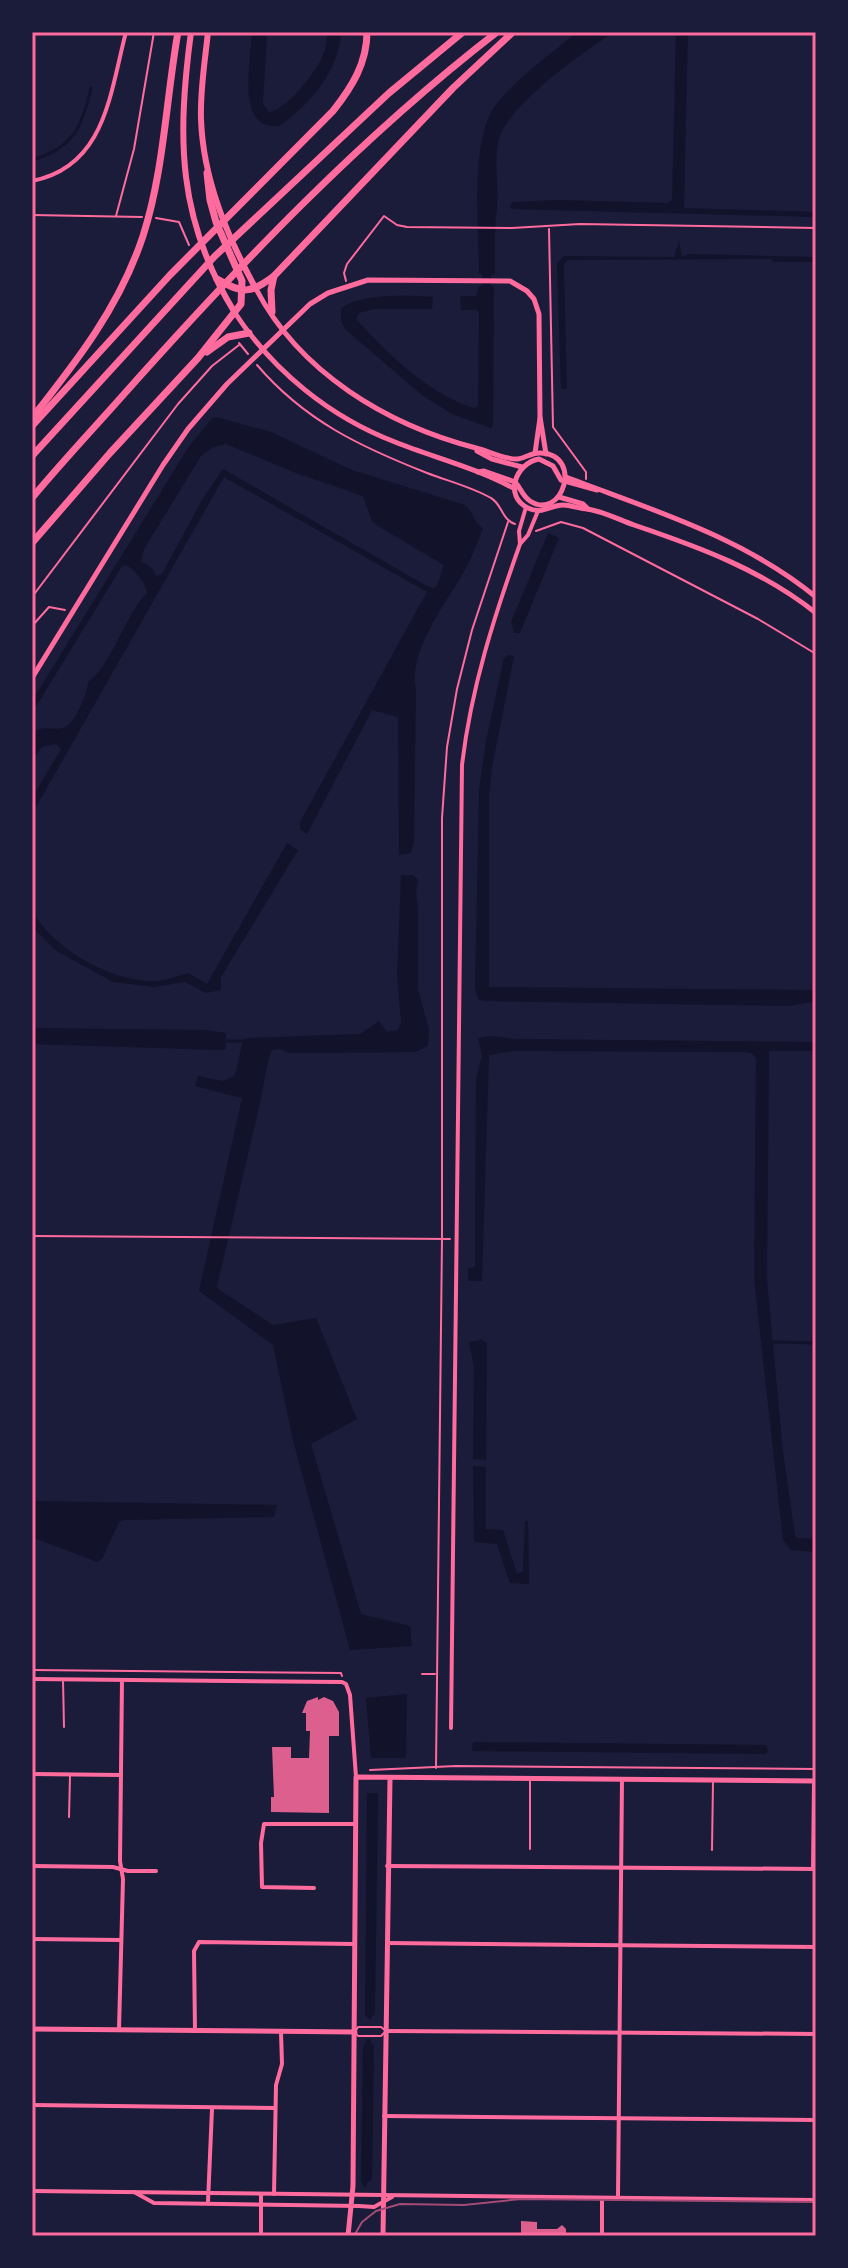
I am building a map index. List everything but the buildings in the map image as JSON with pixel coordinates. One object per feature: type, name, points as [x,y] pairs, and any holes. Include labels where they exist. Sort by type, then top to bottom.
[{"type":"highway","points":[[32,418],[102,324],[133,264],[152,204],[178,32]]},
{"type":"highway","points":[[32,426],[170,275],[333,111],[358,73],[364,57],[367,32]]},
{"type":"highway","points":[[32,456],[215,256],[389,93],[463,32]]},
{"type":"highway","points":[[32,498],[196,315],[300,205],[424,91],[497,32]]},
{"type":"highway","points":[[217,279],[256,289],[274,276],[453,88],[513,32]]},
{"type":"highway","points":[[32,543],[198,358],[241,304],[244,286],[222,239],[207,173]]},
{"type":"highway","points":[[274,276],[271,290],[274,316]]},
{"type":"highway","points":[[198,358],[228,337],[249,333]]},
{"type":"main road","points":[[191,32],[182,102],[183,166],[194,219],[217,279],[235,313]]},
{"type":"main road","points":[[207,173],[201,117],[208,32]]},
{"type":"main road","points":[[213,197],[244,286]]},
{"type":"street","points":[[32,181],[56,174],[80,158],[93,141],[103,120],[126,32]]},
{"type":"street","points":[[32,678],[163,465],[203,411],[310,304],[347,286],[382,280],[491,280],[510,281],[527,291],[537,306],[540,417],[546,454]]},
{"type":"street","points":[[256,289],[293,340],[318,367],[375,409],[420,432],[515,459],[546,454],[561,464],[566,479],[558,497],[539,508],[528,535],[520,544],[488,635],[472,697],[462,765],[451,1728]]},
{"type":"street","points":[[235,313],[271,360],[320,401],[368,431],[515,486],[539,508]]},
{"type":"street","points":[[540,417],[534,456],[522,467],[515,486],[518,498],[526,507],[562,505],[588,509],[723,557],[764,577],[816,613]]},
{"type":"street","points":[[466,446],[492,459],[522,467]]},
{"type":"street","points":[[534,456],[549,462],[561,480],[585,483],[597,490]]},
{"type":"street","points":[[566,479],[659,512],[740,546],[774,565],[816,597]]},
{"type":"street","points":[[558,497],[583,504],[588,509]]},
{"type":"street","points":[[520,544],[519,531],[526,507]]},
{"type":"street","points":[[32,1679],[346,1684],[350,1695],[356,1777],[357,2032],[348,2236]]},
{"type":"street","points":[[119,2029],[122,1680]]},
{"type":"street","points":[[32,1774],[121,1775]]},
{"type":"street","points":[[356,1777],[815,1781],[814,1869],[387,1866]]},
{"type":"street","points":[[383,2236],[383,2031],[390,1779]]},
{"type":"street","points":[[618,2197],[622,1779]]},
{"type":"street","points":[[314,1888],[262,1887],[264,1824],[356,1824]]},
{"type":"street","points":[[32,1866],[156,1871]]},
{"type":"street","points":[[32,1939],[120,1940]]},
{"type":"street","points":[[195,2031],[194,1951],[198,1943],[355,1944]]},
{"type":"street","points":[[387,1943],[816,1947]]},
{"type":"street","points":[[32,2029],[357,2032]]},
{"type":"street","points":[[383,2031],[816,2034]]},
{"type":"street","points":[[274,2194],[276,2082],[282,2064],[281,2032]]},
{"type":"street","points":[[32,2105],[275,2108]]},
{"type":"street","points":[[208,2203],[212,2109]]},
{"type":"street","points":[[384,2116],[816,2120]]},
{"type":"street","points":[[32,2191],[816,2200]]},
{"type":"street","points":[[132,2191],[154,2203],[374,2207],[392,2197]]},
{"type":"street","points":[[261,2194],[261,2236]]},
{"type":"street","points":[[602,2198],[602,2236]]},
{"type":"lane","points":[[63,1680],[64,1727]]},
{"type":"lane","points":[[69,1817],[70,1774]]},
{"type":"lane","points":[[530,1778],[530,1849]]},
{"type":"lane","points":[[712,1850],[713,1780]]},
{"type":"path","points":[[116,217],[134,149],[154,32]]},
{"type":"path","points":[[32,215],[128,217]]},
{"type":"path","points":[[347,286],[344,269],[384,216],[397,225],[407,227],[499,228],[580,224],[816,228]]},
{"type":"path","points":[[161,218],[174,219],[183,227]]},
{"type":"path","points":[[549,227],[553,427],[586,472],[585,483]]},
{"type":"path","points":[[32,597],[178,404],[212,366],[240,344]]},
{"type":"path","points":[[263,372],[291,399],[332,430],[385,457],[489,497],[508,522],[464,658],[447,747],[442,818],[442,1239],[436,1768]]},
{"type":"path","points":[[567,522],[758,619],[816,654]]},
{"type":"path","points":[[32,626],[49,607],[56,606],[72,613]]},
{"type":"path","points":[[32,1236],[455,1239]]},
{"type":"path","points":[[32,1670],[341,1673]]},
{"type":"path","points":[[422,1674],[436,1674]]},
{"type":"path","points":[[356,1777],[371,1769],[456,1766],[816,1769]]},
{"type":"path","points":[[357,2032],[383,2031]]},
{"type":"path","points":[[357,2032],[383,2031]]},
{"type":"shaded area","points":[[252,32],[267,32],[263,104],[269,112],[284,105],[307,81],[323,54],[327,32],[341,32],[335,60],[321,86],[279,126],[265,125],[256,117],[251,106],[249,75]]},
{"type":"shaded area","points":[[577,32],[614,32],[567,65],[532,95],[517,110],[499,139],[496,156],[495,274],[491,275],[491,286],[494,287],[491,428],[452,414],[422,395],[346,330],[341,321],[341,309],[371,298],[433,297],[432,309],[374,309],[359,313],[356,319],[425,383],[457,402],[474,408],[478,406],[479,313],[476,310],[461,310],[460,296],[476,296],[479,286],[482,286],[477,209],[482,138],[497,103],[525,74]]},
{"type":"shaded area","points":[[676,32],[688,32],[684,208],[816,212],[816,217],[511,209],[513,202],[668,203],[672,200]]},
{"type":"shaded area","points":[[679,241],[682,257],[688,254],[816,257],[816,262],[774,262],[771,259],[568,260],[564,264],[567,389],[561,389],[557,263],[564,256],[674,257]]},
{"type":"shaded area","points":[[212,418],[271,432],[352,470],[465,505],[483,529],[468,564],[432,624],[418,658],[415,674],[414,841],[411,853],[399,855],[398,717],[372,710],[307,834],[300,829],[300,822],[427,592],[224,477],[32,814],[32,798],[61,749],[56,744],[42,747],[32,760],[32,734],[43,728],[68,726],[83,700],[88,682],[104,664],[147,593],[142,581],[129,567],[122,566],[32,713],[32,701],[188,448]],"holes":[[[226,444],[363,496],[372,521],[444,565],[437,586],[425,585],[223,469],[202,500],[162,574],[156,576],[152,568],[141,561],[144,549],[201,456],[213,447]]]},
{"type":"shaded area","points":[[548,533],[559,538],[520,633],[514,633],[511,622]]},
{"type":"shaded area","points":[[514,656],[489,795],[489,987],[814,990],[816,831],[816,1005],[812,1002],[788,1006],[478,999],[475,988],[479,790],[486,741],[504,658]]},
{"type":"shaded area","points":[[287,843],[298,850],[221,977],[221,990],[206,993],[185,982],[154,987],[113,982],[55,950],[32,924],[32,910],[54,938],[103,970],[140,980],[157,981],[188,973],[207,984]]},
{"type":"shaded area","points":[[401,875],[413,875],[418,880],[418,989],[429,1030],[428,1046],[415,1052],[290,1053],[272,1050],[217,1286],[273,1325],[316,1318],[357,1419],[311,1444],[361,1614],[410,1626],[412,1646],[350,1650],[293,1440],[273,1345],[199,1291],[242,1098],[195,1086],[198,1076],[222,1081],[233,1077],[243,1040],[247,1038],[360,1034],[379,1021],[387,1032],[398,1030],[401,1022],[397,975]]},
{"type":"shaded area","points":[[32,1028],[206,1030],[226,1033],[226,1049],[32,1044]]},
{"type":"shaded area","points":[[478,1038],[516,1039],[816,1042],[816,1051],[769,1051],[767,1280],[783,1452],[795,1535],[797,1538],[816,1539],[816,1552],[791,1550],[783,1540],[754,1278],[756,1058],[751,1053],[742,1052],[513,1051],[489,1055],[482,1281],[468,1281],[468,1269],[475,1267],[476,1078],[482,1056]]},
{"type":"shaded area","points":[[482,1340],[487,1343],[486,1460],[473,1459],[474,1367],[469,1342]]},
{"type":"shaded area","points":[[473,1466],[486,1467],[486,1529],[503,1530],[517,1574],[523,1571],[525,1521],[528,1521],[529,1584],[510,1583],[497,1544],[474,1542]]},
{"type":"shaded area","points":[[32,1501],[277,1505],[274,1517],[124,1520],[119,1522],[102,1559],[97,1562],[32,1537]]},
{"type":"shaded area","points":[[407,1694],[406,1758],[371,1758],[366,1698]]},
{"type":"shaded area","points":[[473,1742],[766,1745],[768,1751],[766,1754],[472,1751]]},
{"type":"shaded area","points":[[367,1793],[378,1793],[375,2013],[370,2020],[365,2015]]},
{"type":"shaded area","points":[[367,2039],[374,2047],[372,2179],[364,2187],[361,2181],[363,2047]]},
{"type":"waterway","points":[[32,160],[57,149],[74,134],[84,114],[91,88]]},
{"type":"waterway","points":[[224,1041],[244,1041]]},
{"type":"waterway","points":[[773,1342],[816,1343]]},
{"type":"tram line","points":[[354,2236],[362,2222],[376,2211],[400,2204],[464,2205],[521,2199],[816,2202]]}]
